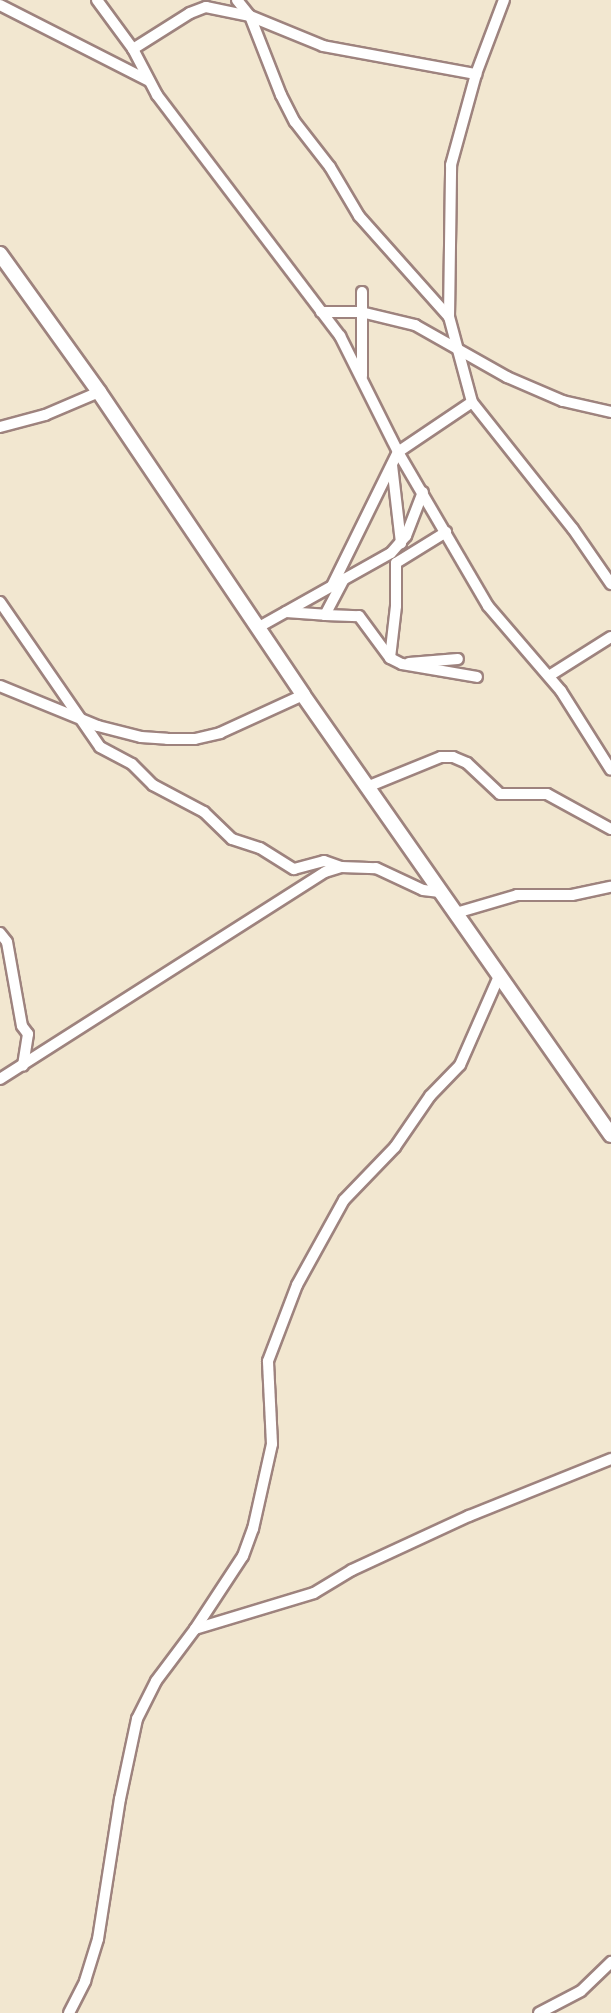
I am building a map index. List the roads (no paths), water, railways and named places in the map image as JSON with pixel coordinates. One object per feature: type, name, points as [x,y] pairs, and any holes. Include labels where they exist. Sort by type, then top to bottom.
[{"type":"main road","points":[[0,254],[99,392],[303,695],[611,1135]]},
{"type":"street","points":[[97,0],[133,49],[149,82],[340,336],[398,452],[494,615],[549,676],[574,710],[611,770]]},
{"type":"street","points":[[237,0],[250,16],[281,95],[295,122],[330,167],[359,216],[449,317]]},
{"type":"street","points":[[504,0],[476,74],[452,165],[449,317],[472,402],[573,529],[611,584]]},
{"type":"street","points":[[0,5],[149,82]]},
{"type":"street","points":[[133,49],[190,13],[206,7],[250,16],[323,46],[476,74]]},
{"type":"street","points":[[362,292],[365,313],[362,379]]},
{"type":"street","points":[[321,312],[365,313],[415,325],[459,352],[562,401],[611,412]]},
{"type":"street","points":[[0,427],[45,415],[99,392]]},
{"type":"street","points":[[332,586],[398,452],[472,402]]},
{"type":"street","points":[[392,465],[401,544]]},
{"type":"street","points":[[258,627],[391,553],[401,544],[423,492]]},
{"type":"street","points":[[390,657],[396,606],[396,563],[446,532]]},
{"type":"street","points":[[325,615],[345,579]]},
{"type":"street","points":[[0,602],[66,700],[86,722],[100,747],[132,764],[153,785],[204,812],[232,839],[260,848],[294,869],[324,861],[341,867],[376,868],[423,890],[440,892]]},
{"type":"street","points":[[285,612],[359,616],[390,657],[405,664],[477,677]]},
{"type":"street","points":[[549,676],[611,636]]},
{"type":"street","points":[[405,664],[416,660],[457,659]]},
{"type":"street","points":[[0,686],[86,722],[141,737],[195,739],[245,724],[303,695]]},
{"type":"street","points":[[367,787],[441,757],[453,757],[467,763],[500,794],[547,794],[611,829]]},
{"type":"street","points":[[0,1079],[293,889],[341,867]]},
{"type":"street","points":[[456,914],[517,895],[572,895],[611,887]]},
{"type":"street","points":[[0,933],[7,942],[22,1026],[28,1034],[23,1066]]},
{"type":"street","points":[[69,2013],[85,1981],[98,1939],[125,1773],[137,1719],[156,1681],[195,1629],[243,1556],[253,1530],[272,1444],[268,1361],[297,1285],[344,1200],[395,1147],[430,1096],[460,1065],[499,976]]},
{"type":"street","points":[[195,1629],[308,1595],[352,1570],[469,1516],[611,1459]]},
{"type":"street","points":[[539,2013],[581,1991],[611,1962]]}]
